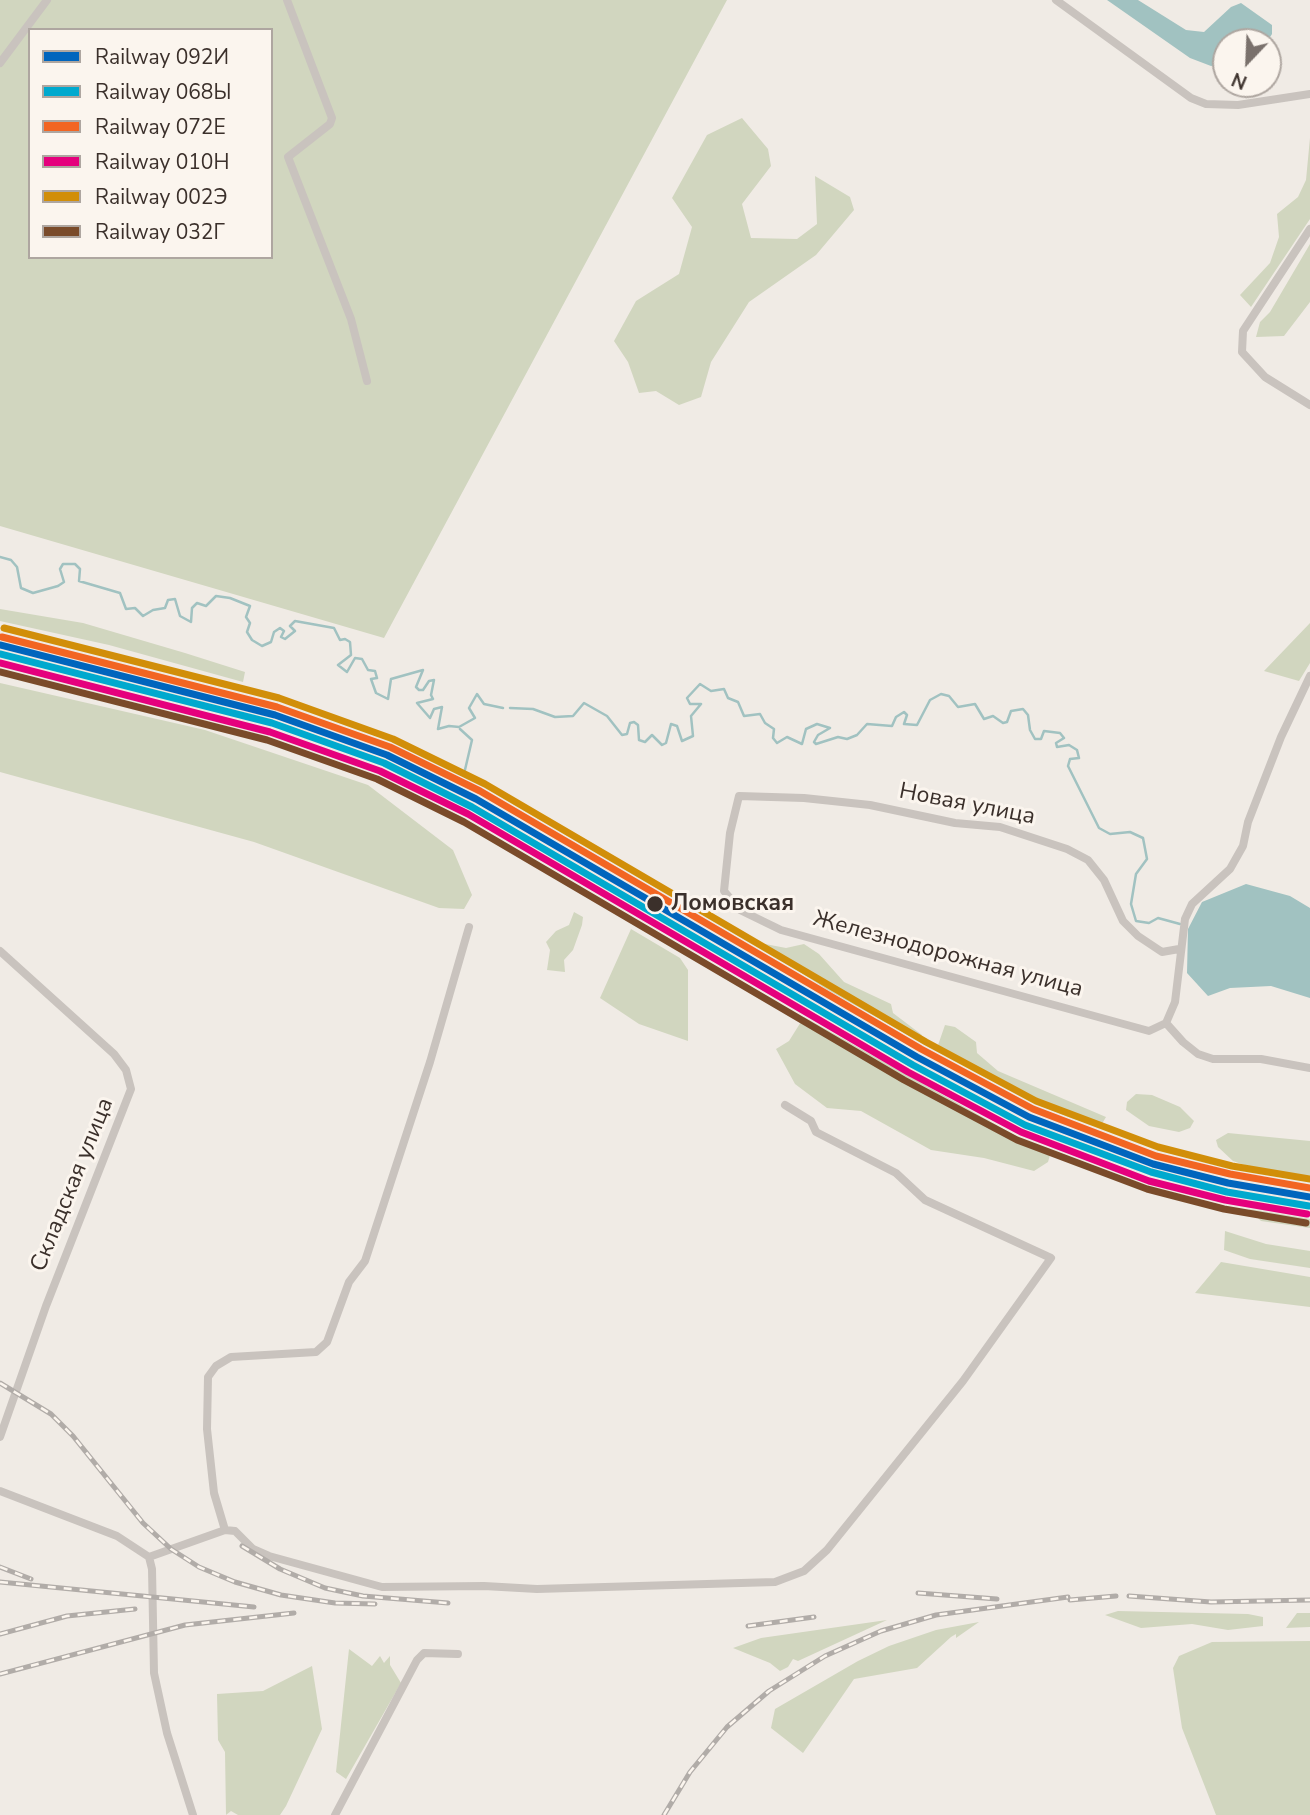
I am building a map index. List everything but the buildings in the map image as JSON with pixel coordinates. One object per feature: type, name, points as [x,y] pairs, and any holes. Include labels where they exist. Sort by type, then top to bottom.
[{"type":"street","points":[[0,62],[47,0]]},
{"type":"street","points":[[286,0],[332,118],[330,124],[288,157],[354,326],[367,381]]},
{"type":"street","points":[[1056,0],[1191,98],[1206,104],[1238,105],[1310,94]]},
{"type":"street","points":[[1310,229],[1243,331],[1242,352],[1265,377],[1310,405]]},
{"type":"street","points":[[1310,676],[1277,748],[1248,822],[1243,846],[1230,869],[1192,904],[1185,919],[1179,949],[1175,1002],[1166,1023],[1198,1054],[1213,1059],[1261,1059],[1310,1068]]},
{"type":"street","name":"Новая улица","points":[[739,796],[804,798],[870,806],[955,823],[1000,827],[1046,841],[1088,860],[1104,880],[1123,921],[1152,947],[1162,951],[1179,949]]},
{"type":"street","name":"Железнодорожная улица","points":[[739,796],[730,833],[724,891],[740,910],[781,930],[1149,1031],[1166,1023]]},
{"type":"street","points":[[225,1530],[214,1493],[207,1429],[208,1377],[216,1366],[232,1357],[316,1352],[327,1342],[349,1282],[365,1261],[430,1062],[469,927]]},
{"type":"street","name":"Складская улица","points":[[0,951],[114,1054],[125,1070],[131,1089],[46,1306],[0,1437]]},
{"type":"street","points":[[149,1557],[225,1530],[235,1531],[253,1549],[269,1556],[382,1587],[484,1586],[537,1589],[786,1580],[804,1571],[827,1550],[963,1381],[1051,1258],[925,1200],[896,1173],[817,1132],[811,1121],[785,1105]]},
{"type":"street","points":[[0,1491],[117,1536],[149,1557]]},
{"type":"street","points":[[149,1557],[154,1672],[165,1724],[193,1815]]},
{"type":"street","points":[[335,1815],[417,1660],[424,1653],[458,1654]]},
{"type":"green space","points":[[0,0],[727,0],[384,638],[0,526]]},
{"type":"green space","points":[[742,118],[768,149],[771,166],[742,204],[751,238],[797,239],[817,224],[815,176],[850,197],[854,210],[816,255],[749,302],[711,362],[701,397],[679,405],[656,391],[639,393],[628,362],[614,341],[636,301],[679,274],[692,227],[672,198],[707,135]]},
{"type":"green space","points":[[1310,138],[1310,219],[1251,307],[1240,295],[1270,263],[1279,237],[1277,214],[1298,197],[1306,180]]},
{"type":"green space","points":[[1310,244],[1310,302],[1284,336],[1256,337],[1260,322],[1270,312]]},
{"type":"green space","points":[[0,609],[83,623],[185,653],[245,672],[243,682],[109,645],[0,621]]},
{"type":"green space","points":[[1310,623],[1310,663],[1299,681],[1264,671]]},
{"type":"green space","points":[[0,683],[205,730],[368,785],[453,850],[472,895],[464,909],[439,908],[254,842],[0,772]]},
{"type":"green space","points":[[574,912],[583,917],[582,925],[573,950],[564,960],[565,972],[547,970],[550,950],[546,942],[556,931],[569,925]]},
{"type":"green space","points":[[631,929],[680,958],[688,970],[688,1041],[639,1024],[600,998]]},
{"type":"green space","points":[[765,944],[786,948],[804,944],[819,954],[844,982],[891,1004],[893,1013],[922,1035],[919,1039],[910,1036],[826,989],[765,949]]},
{"type":"green space","points":[[804,1017],[1050,1155],[1048,1162],[1034,1171],[984,1158],[931,1150],[861,1111],[827,1108],[795,1084],[776,1049],[789,1041]]},
{"type":"green space","points":[[945,1025],[955,1027],[976,1042],[977,1053],[998,1071],[1106,1117],[1100,1127],[1041,1106],[937,1048]]},
{"type":"green space","points":[[1136,1094],[1152,1095],[1180,1107],[1194,1121],[1190,1128],[1179,1132],[1149,1126],[1126,1110],[1127,1102]]},
{"type":"green space","points":[[1228,1133],[1310,1141],[1310,1176],[1259,1170],[1233,1161],[1218,1147],[1216,1140]]},
{"type":"green space","points":[[1249,1209],[1310,1219],[1310,1228],[1261,1221]]},
{"type":"green space","points":[[1225,1231],[1266,1244],[1310,1251],[1310,1268],[1250,1259],[1224,1250]]},
{"type":"green space","points":[[1221,1262],[1310,1277],[1310,1307],[1195,1293]]},
{"type":"green space","points":[[1118,1611],[1248,1614],[1263,1617],[1263,1626],[1228,1630],[1192,1624],[1141,1628],[1105,1615]]},
{"type":"green space","points":[[1297,1613],[1310,1613],[1310,1627],[1286,1628]]},
{"type":"green space","points":[[887,1620],[798,1661],[793,1659],[788,1667],[780,1671],[770,1663],[733,1648],[761,1638]]},
{"type":"green space","points":[[979,1622],[956,1638],[956,1634],[951,1637],[917,1668],[854,1679],[803,1753],[771,1728],[775,1709],[858,1661],[889,1646],[936,1630]]},
{"type":"green space","points":[[1310,1641],[1310,1815],[1216,1815],[1182,1728],[1173,1668],[1179,1656],[1212,1642]]},
{"type":"green space","points":[[349,1649],[372,1666],[380,1656],[384,1663],[390,1656],[390,1665],[401,1683],[346,1779],[336,1772]]},
{"type":"green space","points":[[312,1666],[322,1729],[286,1806],[280,1815],[238,1815],[231,1811],[226,1815],[225,1752],[218,1740],[217,1694],[263,1691]]},
{"type":"water","points":[[1107,0],[1138,0],[1186,30],[1204,32],[1231,7],[1241,3],[1272,25],[1272,28],[1212,28],[1212,66],[1190,58]]},
{"type":"water","points":[[1246,884],[1290,896],[1310,908],[1310,998],[1271,986],[1230,988],[1208,996],[1187,973],[1188,929],[1202,902]]},
{"type":"waterway","points":[[0,557],[11,560],[17,567],[21,588],[33,593],[64,582],[60,569],[63,564],[75,564],[80,569],[79,581],[120,593],[126,609],[135,608],[143,616],[153,610],[165,608],[168,600],[175,599],[180,616],[191,622],[192,608],[197,603],[206,606],[216,596],[230,598],[250,606],[246,617],[250,623],[247,632],[252,640],[262,646],[271,642],[274,632],[280,628],[284,631],[281,637],[285,639],[295,631],[290,626],[295,621],[334,628],[340,640],[350,642],[351,655],[338,665],[347,672],[355,658],[362,659],[368,670],[375,671],[377,678],[371,679],[376,693],[388,699],[391,679],[423,670],[416,687],[419,690],[423,690],[429,681],[434,680],[431,695],[433,699],[417,703],[430,718],[434,709],[442,707],[438,729],[459,727],[475,718],[469,708],[477,694],[484,704],[503,708]]},
{"type":"waterway","points":[[510,708],[533,709],[555,717],[573,716],[584,703],[607,716],[622,735],[627,734],[630,723],[634,722],[638,725],[639,740],[645,742],[652,735],[662,745],[666,743],[671,724],[677,726],[682,741],[693,736],[691,716],[701,704],[690,704],[687,698],[700,684],[711,691],[724,689],[728,698],[738,702],[744,716],[760,714],[765,723],[774,729],[773,738],[777,743],[787,737],[802,744],[806,729],[817,724],[830,728],[818,735],[814,742],[816,744],[838,737],[847,739],[857,735],[867,724],[892,726],[896,717],[904,712],[907,715],[904,724],[917,725],[930,700],[941,694],[949,696],[958,707],[975,704],[984,719],[993,716],[1003,723],[1007,722],[1011,711],[1023,709],[1028,715],[1030,730],[1035,739],[1041,739],[1044,731],[1060,733],[1064,738],[1056,743],[1057,747],[1069,745],[1077,750],[1079,758],[1070,759],[1068,766],[1099,828],[1110,834],[1130,832],[1143,838],[1147,859],[1136,874],[1131,904],[1136,921],[1149,923],[1158,918],[1180,924]]},
{"type":"waterway","points":[[460,729],[472,740],[464,774]]},
{"type":"railway","points":[[0,1383],[51,1414],[73,1436],[143,1523],[171,1549],[199,1567],[235,1582],[281,1595],[335,1603],[375,1604]]},
{"type":"railway","points":[[242,1546],[280,1569],[325,1588],[363,1596],[448,1603]]},
{"type":"railway","points":[[0,1567],[31,1579]]},
{"type":"railway","points":[[0,1582],[254,1607]]},
{"type":"railway","points":[[918,1593],[997,1599]]},
{"type":"railway","points":[[1070,1600],[1116,1596]]},
{"type":"railway","points":[[1129,1596],[1211,1602],[1310,1600]]},
{"type":"railway","points":[[664,1815],[690,1772],[727,1727],[769,1691],[825,1656],[881,1631],[936,1615],[1068,1597]]},
{"type":"railway","points":[[0,1634],[67,1616],[135,1609]]},
{"type":"railway","points":[[0,1674],[185,1625],[294,1613]]},
{"type":"railway","points":[[748,1626],[814,1617]]},
{"type":"rail line","name":"002Э","points":[[4,628],[279,698],[393,739],[485,784],[926,1042],[1036,1101],[1158,1147],[1232,1166],[1310,1179]]},
{"type":"rail line","name":"072Е","points":[[2,637],[277,707],[390,747],[480,791],[921,1049],[1033,1109],[1156,1156],[1230,1174],[1310,1188]]},
{"type":"rail line","name":"092И","points":[[0,645],[275,715],[387,755],[476,799],[917,1057],[1029,1117],[1153,1164],[1228,1183],[1310,1197]]},
{"type":"rail line","name":"068Ы","points":[[0,654],[272,723],[384,763],[472,807],[913,1065],[1025,1125],[1151,1172],[1227,1192],[1309,1206]]},
{"type":"rail line","name":"010Н","points":[[0,663],[270,732],[380,771],[468,814],[908,1072],[1021,1132],[1149,1181],[1225,1200],[1307,1214]]},
{"type":"rail line","name":"032Г","points":[[0,672],[267,740],[377,779],[464,822],[904,1080],[1017,1140],[1147,1189],[1224,1209],[1306,1223]]},
{"type":"place","name":"Ломовская","points":[[655,904]]}]
